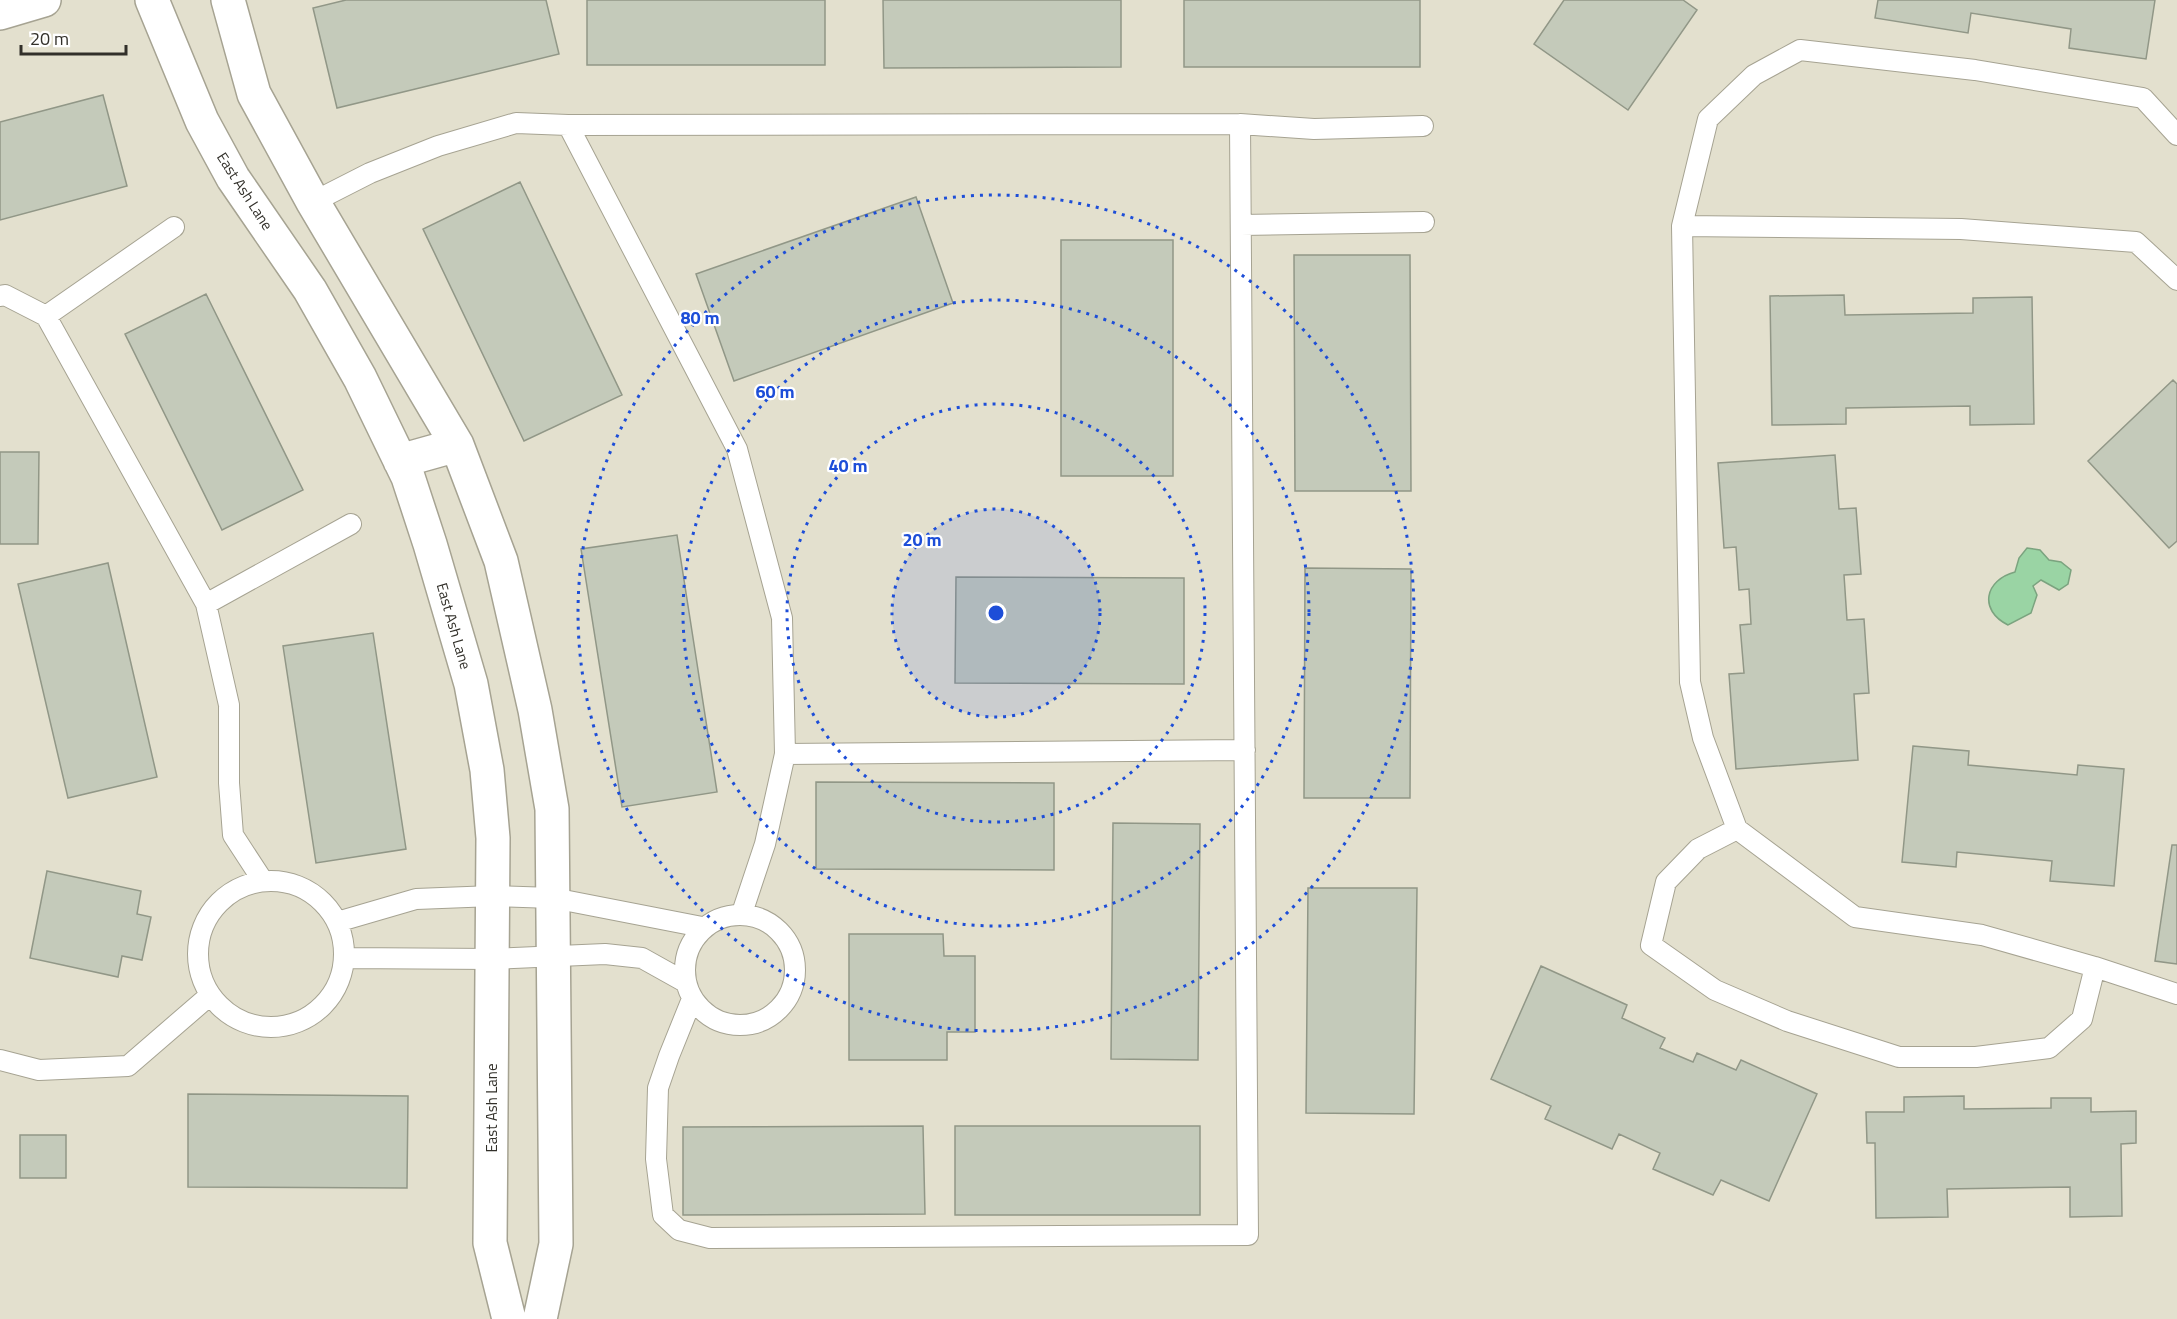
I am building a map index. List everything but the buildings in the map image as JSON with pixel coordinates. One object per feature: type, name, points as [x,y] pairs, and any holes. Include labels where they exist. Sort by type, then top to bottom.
[{"type":"street","points":[[0,13],[44,0]]},
{"type":"street","name":"East Ash Lane","points":[[152,0],[202,121],[233,178],[310,290],[360,378],[408,477],[471,684],[488,770],[493,838],[490,1243],[509,1319]]},
{"type":"street","points":[[228,0],[254,94],[313,202],[457,445],[501,561],[535,710],[552,809],[556,1244],[540,1319]]},
{"type":"street","points":[[400,461],[457,445]]},
{"type":"lane","points":[[2177,135],[2143,98],[1975,70],[1800,50],[1754,75],[1708,119],[1682,226],[1690,682],[1703,738],[1737,829],[1856,917],[1982,935],[2095,967],[2177,994]]},
{"type":"lane","points":[[313,202],[370,173],[438,146],[516,123],[568,125],[1240,124],[1314,129],[1423,126]]},
{"type":"lane","points":[[344,958],[492,959],[605,954],[642,958],[688,991],[713,1020],[740,1026],[768,1018],[789,998],[796,970],[789,942],[769,921],[742,913],[721,916],[702,927],[686,952],[688,991],[658,1088],[656,1159],[663,1215],[678,1230],[710,1238],[1248,1234],[1240,124]]},
{"type":"lane","points":[[568,125],[737,449],[782,618],[785,754],[765,844],[742,913]]},
{"type":"lane","points":[[1241,225],[1424,222]]},
{"type":"lane","points":[[1682,226],[1961,229],[2136,242],[2177,280]]},
{"type":"lane","points":[[46,316],[174,227]]},
{"type":"lane","points":[[0,296],[5,295],[46,316],[206,604],[229,705],[229,783],[233,835],[263,881]]},
{"type":"lane","points":[[206,604],[351,524]]},
{"type":"lane","points":[[785,754],[1245,750]]},
{"type":"lane","points":[[1737,829],[1698,849],[1666,882],[1651,945],[1715,990],[1787,1021],[1899,1057],[1976,1057],[2049,1048],[2082,1018],[2095,967]]},
{"type":"lane","points":[[263,881],[292,884],[319,898],[337,922],[344,958],[333,993],[307,1018],[272,1028],[236,1020],[209,996],[197,960],[204,923],[228,894],[263,881]]},
{"type":"lane","points":[[337,922],[416,899],[493,896],[554,898],[702,927]]},
{"type":"lane","points":[[0,1060],[39,1070],[128,1066],[209,996]]},
{"type":"shaded area","points":[[2027,548],[2040,550],[2049,560],[2061,562],[2071,570],[2068,584],[2059,590],[2041,580],[2033,586],[2037,595],[2031,613],[2008,625],[1992,612],[1989,596],[1997,582],[2015,572],[2019,558]]}]
